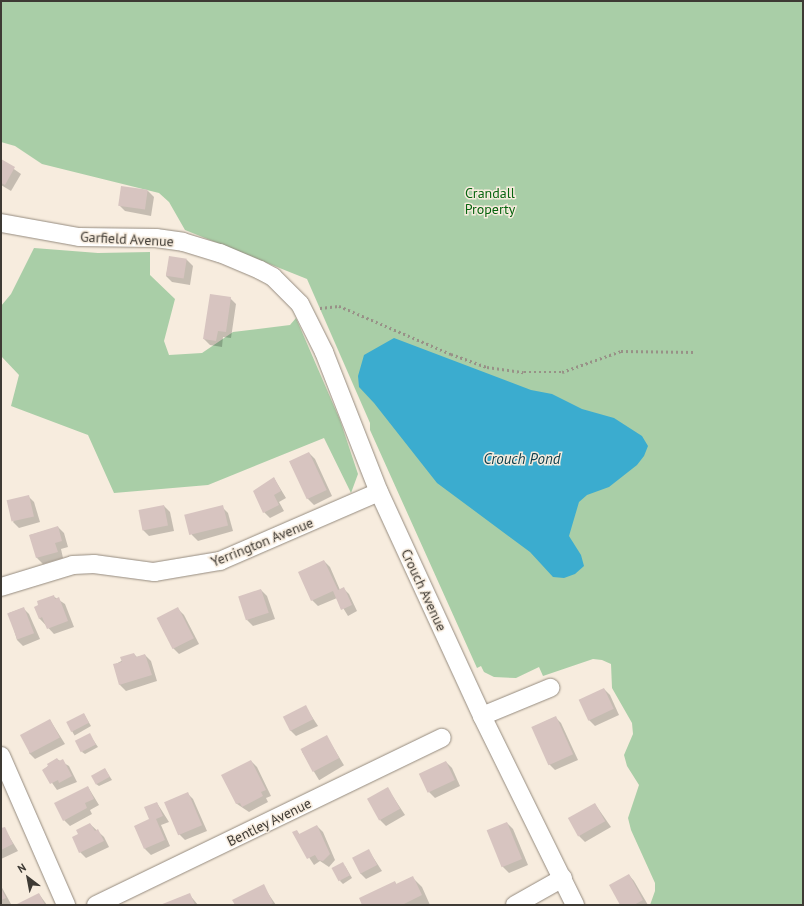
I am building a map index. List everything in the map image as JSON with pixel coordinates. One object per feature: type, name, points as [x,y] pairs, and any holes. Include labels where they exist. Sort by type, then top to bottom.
[{"type":"street","name":"Garfield Avenue","points":[[1,223],[79,237],[156,238],[183,242],[241,261],[273,277]]},
{"type":"street","name":"Crouch Avenue","points":[[273,277],[300,304],[324,352],[379,492],[482,716],[576,905]]},
{"type":"street","name":"Yerrington Avenue","points":[[1,587],[47,571],[74,565],[94,564],[154,572],[220,561],[379,492]]},
{"type":"street","points":[[482,716],[550,688]]},
{"type":"street","name":"Bentley Avenue","points":[[96,905],[442,738]]},
{"type":"street","points":[[1,756],[66,905]]},
{"type":"street","points":[[515,905],[563,878]]},
{"type":"path","points":[[305,314],[323,308],[339,306],[451,354],[487,367],[524,372],[562,372],[621,351],[695,352]]},
{"type":"green space","name":"Crandall Property","points":[[1,1],[803,1],[803,905],[650,905],[655,891],[655,883],[631,830],[628,818],[639,785],[627,766],[624,755],[633,734],[632,723],[612,688],[611,664],[602,660],[593,659],[543,676],[539,667],[516,678],[494,677],[484,672],[481,666],[477,668],[370,430],[370,423],[307,279],[185,230],[169,202],[159,193],[42,164],[15,146],[1,142]]},
{"type":"green space","points":[[34,248],[98,253],[150,252],[150,275],[175,299],[164,341],[169,355],[202,353],[233,332],[290,325],[296,318],[340,420],[358,474],[351,493],[324,438],[208,485],[114,493],[88,435],[11,406],[19,375],[1,356],[1,306],[11,294]]},
{"type":"water","name":"Crouch Pond","points":[[394,338],[531,390],[552,394],[582,409],[614,418],[642,436],[648,446],[644,456],[637,465],[609,487],[587,495],[579,502],[569,536],[581,555],[584,566],[575,574],[564,578],[553,577],[530,552],[437,483],[374,403],[359,387],[358,376],[364,355]]},
{"type":"building","points":[[1,159],[15,167],[5,185],[1,183]]},
{"type":"building","points":[[121,186],[148,190],[145,210],[118,206]]},
{"type":"building","points":[[169,256],[187,259],[184,279],[166,276]]},
{"type":"building","points":[[210,294],[231,297],[226,332],[218,331],[216,341],[203,339]]},
{"type":"building","points":[[309,452],[327,490],[307,499],[289,461]]},
{"type":"building","points":[[274,477],[281,491],[274,495],[279,505],[263,513],[253,491]]},
{"type":"building","points":[[29,495],[34,516],[12,522],[7,500]]},
{"type":"building","points":[[164,505],[168,526],[142,531],[138,510]]},
{"type":"building","points":[[223,505],[228,525],[189,535],[184,515]]},
{"type":"building","points":[[58,526],[62,541],[55,543],[58,552],[36,558],[29,535]]},
{"type":"building","points":[[324,560],[338,590],[344,587],[352,605],[341,610],[333,591],[311,601],[298,572]]},
{"type":"building","points":[[261,589],[269,613],[246,620],[238,596]]},
{"type":"building","points":[[54,595],[55,599],[59,597],[68,621],[47,629],[42,617],[39,619],[34,607],[38,605],[37,601]]},
{"type":"building","points":[[24,607],[34,633],[17,640],[7,613]]},
{"type":"building","points":[[178,607],[194,638],[173,649],[157,618]]},
{"type":"building","points":[[134,653],[136,657],[145,654],[152,675],[119,685],[113,664],[122,662],[120,657]]},
{"type":"building","points":[[604,688],[614,709],[588,721],[579,700]]},
{"type":"building","points":[[306,705],[313,719],[290,731],[283,717]]},
{"type":"building","points":[[84,713],[89,723],[71,732],[66,722]]},
{"type":"building","points":[[556,716],[573,754],[548,765],[531,727]]},
{"type":"building","points":[[50,719],[60,738],[30,754],[20,735]]},
{"type":"building","points":[[90,733],[96,745],[81,752],[75,741]]},
{"type":"building","points":[[327,735],[339,758],[313,772],[301,749]]},
{"type":"building","points":[[57,758],[59,761],[63,759],[72,776],[59,783],[58,780],[50,784],[42,770],[48,766],[47,764]]},
{"type":"building","points":[[251,760],[266,790],[261,792],[263,796],[242,807],[240,803],[236,804],[221,775]]},
{"type":"building","points":[[446,761],[455,780],[428,793],[419,774]]},
{"type":"building","points":[[105,768],[110,777],[96,785],[91,776]]},
{"type":"building","points":[[88,786],[94,799],[85,803],[87,808],[63,821],[54,803]]},
{"type":"building","points":[[388,787],[400,809],[379,821],[367,799]]},
{"type":"building","points":[[188,792],[202,825],[178,835],[164,802]]},
{"type":"building","points":[[157,802],[163,816],[156,819],[165,840],[144,849],[134,826],[149,819],[144,807]]},
{"type":"building","points":[[595,803],[605,821],[578,836],[568,818]]},
{"type":"building","points":[[507,822],[522,859],[502,867],[487,830]]},
{"type":"building","points":[[90,823],[95,831],[98,829],[104,841],[79,853],[72,837],[78,834],[76,830]]},
{"type":"building","points":[[317,825],[330,854],[323,861],[318,860],[315,855],[307,859],[292,832],[297,830],[299,834]]},
{"type":"building","points":[[5,827],[13,844],[1,850],[1,828]]},
{"type":"building","points":[[369,849],[377,865],[360,874],[352,858]]},
{"type":"building","points":[[343,862],[350,875],[339,881],[332,868]]},
{"type":"building","points":[[629,874],[643,900],[634,905],[620,905],[609,885]]},
{"type":"building","points":[[413,876],[422,895],[402,905],[362,905],[359,898],[395,881],[396,884]]},
{"type":"building","points":[[264,884],[273,903],[269,905],[235,905],[232,900]]},
{"type":"building","points":[[1,888],[6,898],[1,900]]},
{"type":"building","points":[[39,893],[45,905],[17,904]]},
{"type":"building","points":[[190,893],[195,905],[160,905]]}]
